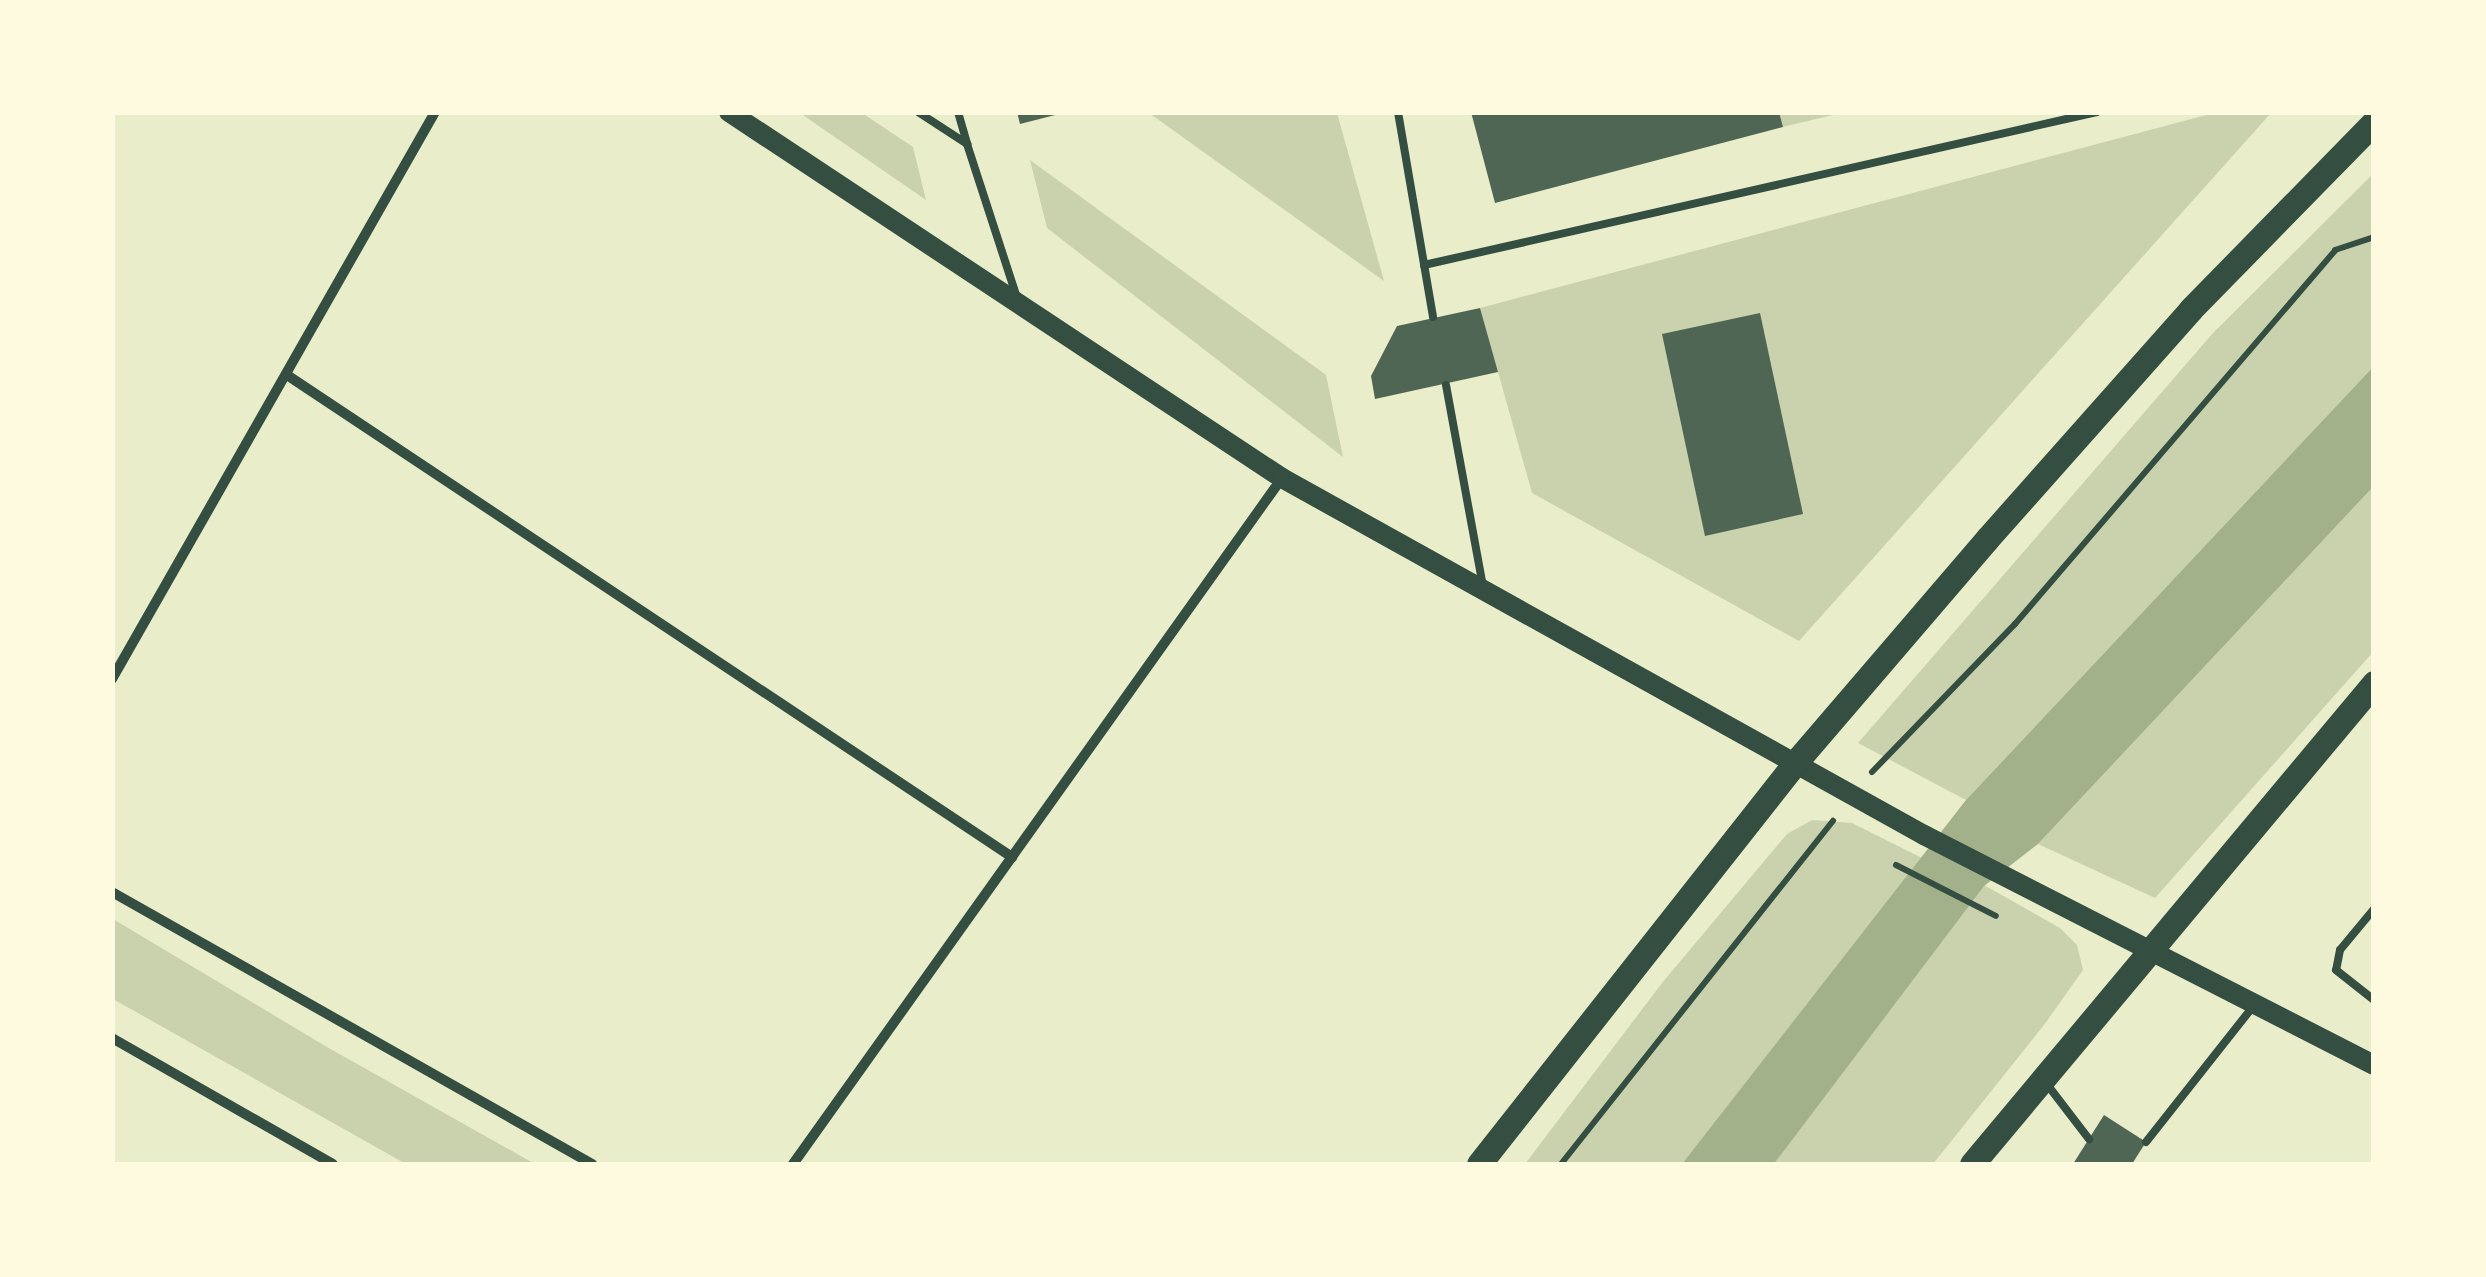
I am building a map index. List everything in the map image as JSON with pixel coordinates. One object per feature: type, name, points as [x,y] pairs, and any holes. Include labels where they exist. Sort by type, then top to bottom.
[{"type":"main road","points":[[730,112],[1282,478],[1924,835],[2374,1066]]},
{"type":"main road","points":[[1478,1164],[1796,763],[2191,309],[2374,122]]},
{"type":"main road","points":[[1972,1164],[2374,683]]},
{"type":"street","points":[[112,678],[436,112]]},
{"type":"street","points":[[286,375],[1012,857]]},
{"type":"street","points":[[793,1164],[1282,478]]},
{"type":"street","points":[[112,892],[592,1164]]},
{"type":"street","points":[[112,1038],[333,1164]]},
{"type":"lane","points":[[918,112],[967,144]]},
{"type":"lane","points":[[958,112],[1019,304]]},
{"type":"lane","points":[[1398,112],[1433,317]]},
{"type":"lane","points":[[1424,265],[2097,112]]},
{"type":"lane","points":[[1446,385],[1484,591]]},
{"type":"lane","points":[[2374,908],[2340,950],[2336,970],[2374,1000]]},
{"type":"lane","points":[[2146,1142],[2255,1003]]},
{"type":"lane","points":[[2043,1078],[2090,1139]]},
{"type":"path","points":[[1561,1164],[1853,795],[2015,624],[2335,250],[2374,237]]},
{"type":"path","points":[[1896,866],[1996,916]]},
{"type":"shaded area","points":[[1779,112],[1841,113],[1783,127]]},
{"type":"shaded area","points":[[800,113],[862,113],[913,147],[926,200]]},
{"type":"shaded area","points":[[1149,113],[1337,113],[1384,281]]},
{"type":"shaded area","points":[[2214,113],[2271,113],[1799,641],[1532,493],[1480,308]]},
{"type":"shaded area","points":[[1030,160],[1326,375],[1343,457],[1047,228]]},
{"type":"shaded area","points":[[2373,174],[2373,367],[1966,800],[1858,743],[2213,333]]},
{"type":"shaded area","points":[[2373,367],[2373,487],[2038,844],[1984,886],[1774,1164],[1682,1164],[1966,800]]},
{"type":"shaded area","points":[[2373,487],[2373,652],[2155,898],[2038,844]]},
{"type":"shaded area","points":[[1812,820],[1852,823],[1924,859],[1682,1164],[1525,1164],[1662,983],[1787,834]]},
{"type":"shaded area","points":[[1984,885],[2060,928],[2077,945],[2083,970],[2044,1025],[1933,1164],[1774,1164]]},
{"type":"shaded area","points":[[113,919],[327,1047],[535,1164],[406,1164],[113,999]]},
{"type":"building","points":[[1017,112],[1059,112],[1059,114],[1020,124]]},
{"type":"building","points":[[1471,112],[1779,112],[1783,127],[1495,203]]},
{"type":"building","points":[[1480,308],[1498,372],[1375,399],[1371,376],[1397,326]]},
{"type":"building","points":[[1760,313],[1803,514],[1705,536],[1662,334]]},
{"type":"building","points":[[2104,1115],[2146,1142],[2132,1164],[2073,1164]]}]
